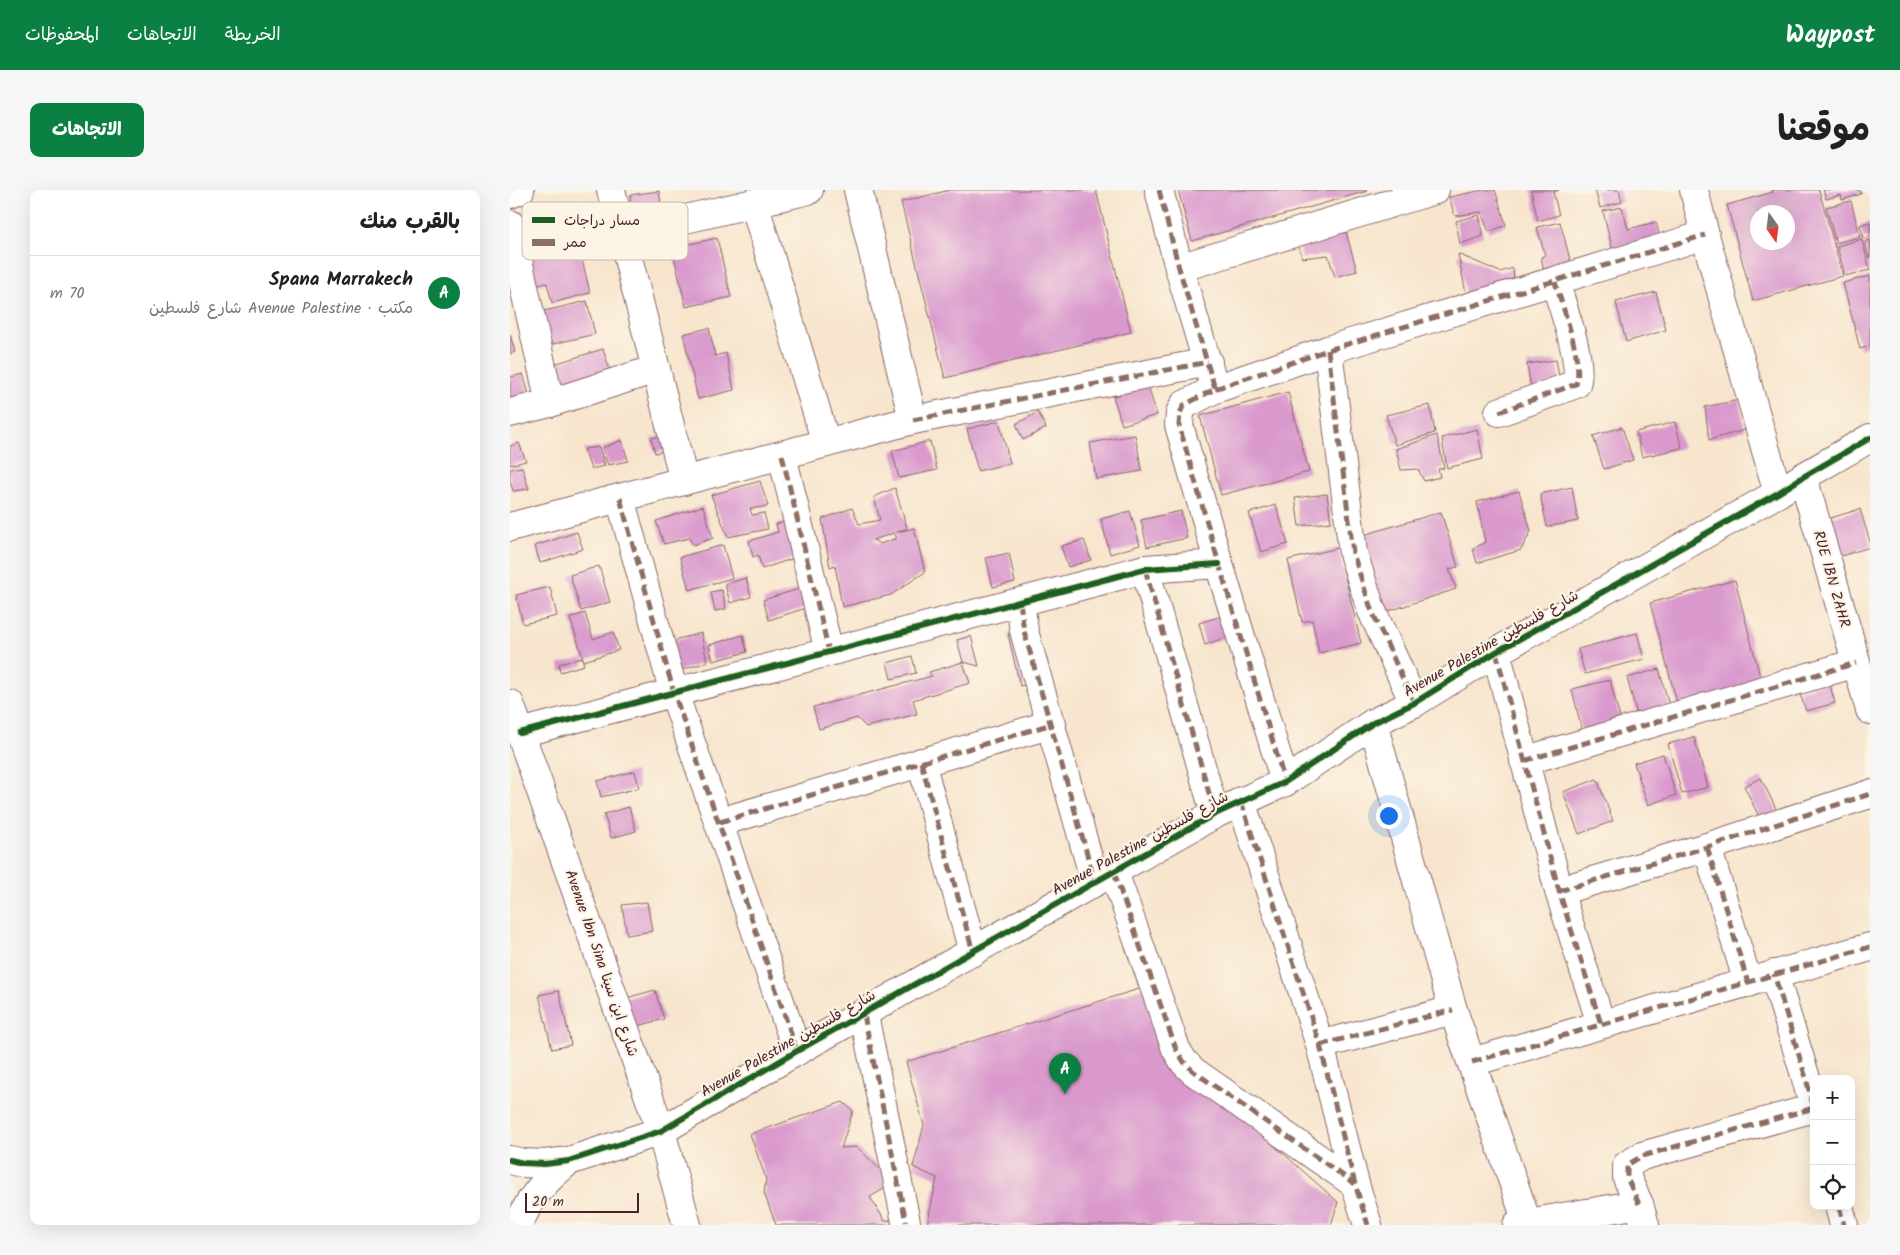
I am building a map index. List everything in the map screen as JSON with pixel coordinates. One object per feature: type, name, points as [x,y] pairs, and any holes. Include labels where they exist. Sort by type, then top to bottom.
[{"type":"street","points":[[510,194],[520,190]]},
{"type":"street","points":[[688,218],[809,190]]},
{"type":"street","points":[[858,190],[913,420]]},
{"type":"street","points":[[1159,190],[1178,268],[1215,389]]},
{"type":"street","points":[[1178,268],[1436,190]]},
{"type":"street","points":[[1694,190],[1778,493]]},
{"type":"street","points":[[754,203],[826,443]]},
{"type":"street","points":[[510,224],[550,403]]},
{"type":"street","points":[[1286,782],[1219,564],[1179,425],[1180,413],[1184,405],[1215,389],[1328,350],[1705,235]]},
{"type":"street","points":[[629,260],[684,481]]},
{"type":"street","points":[[1499,412],[1576,384],[1578,363],[1555,282]]},
{"type":"street","points":[[1328,350],[1354,554],[1371,609],[1414,703]]},
{"type":"street","points":[[510,527],[913,420],[1208,362]]},
{"type":"street","points":[[510,413],[550,403],[656,369]]},
{"type":"street","name":"Avenue Palestine شارع فلسطين","points":[[510,1160],[523,1163],[546,1164],[569,1161],[661,1131],[797,1051],[864,1015],[1215,814],[1240,801],[1286,782],[1373,723],[1414,703],[1496,652],[1778,493],[1870,438]]},
{"type":"street","points":[[782,455],[829,652]]},
{"type":"street","name":"RUE IBN ZAHR","points":[[1803,477],[1870,710]]},
{"type":"street","points":[[620,498],[674,693],[720,822],[797,1051]]},
{"type":"street","points":[[520,733],[1145,569],[1219,564]]},
{"type":"street","points":[[1145,569],[1215,814]]},
{"type":"street","points":[[1020,602],[1024,631],[1052,724],[1104,877],[1176,1049],[1184,1062],[1193,1071],[1355,1184]]},
{"type":"street","points":[[1496,652],[1559,891],[1601,1024]]},
{"type":"street","points":[[1524,761],[1856,663]]},
{"type":"street","name":"Avenue Ibn Sina شارع ابن سينا","points":[[510,704],[661,1131],[688,1225]]},
{"type":"street","points":[[1373,723],[1453,1010],[1472,1062],[1522,1224],[1642,1214],[1627,1178],[1627,1164],[1642,1156],[1810,1110]]},
{"type":"street","points":[[720,822],[1052,724]]},
{"type":"street","points":[[921,762],[973,952]]},
{"type":"street","points":[[1559,891],[1707,848],[1870,794]]},
{"type":"street","points":[[1240,801],[1320,1045],[1355,1184],[1368,1225]]},
{"type":"street","points":[[1707,848],[1748,983]]},
{"type":"street","points":[[1472,1062],[1870,947]]},
{"type":"street","points":[[1774,974],[1810,1094]]},
{"type":"street","points":[[1320,1045],[1453,1010]]},
{"type":"street","points":[[864,1015],[906,1222]]},
{"type":"street","name":"Avenue Palestine شارع فلسطين","points":[[519,1225],[530,1202],[541,1187],[569,1161]]},
{"type":"street","points":[[1840,1210],[1844,1225]]},
{"type":"building","points":[[950,190],[1096,190],[1131,332],[945,378],[901,202]]},
{"type":"building","points":[[1178,190],[1366,190],[1367,191],[1192,241]]},
{"type":"building","points":[[1484,190],[1495,190],[1506,225],[1489,232],[1481,212],[1455,216],[1449,197]]},
{"type":"building","points":[[1531,190],[1559,190],[1553,192],[1559,215],[1538,221]]},
{"type":"building","points":[[1595,190],[1619,190],[1622,202],[1600,208]]},
{"type":"building","points":[[1772,190],[1819,190],[1843,276],[1753,301],[1727,205],[1773,192]]},
{"type":"building","points":[[1823,190],[1860,190],[1861,194],[1842,200],[1841,195],[1826,199]]},
{"type":"building","points":[[659,191],[661,202],[631,202],[630,195]]},
{"type":"building","points":[[1851,201],[1860,237],[1836,243],[1826,207]]},
{"type":"building","points":[[1622,207],[1628,229],[1656,222],[1660,238],[1613,252],[1603,211]]},
{"type":"building","points":[[1479,215],[1483,236],[1460,244],[1456,221]]},
{"type":"building","points":[[1560,222],[1571,263],[1544,271],[1541,257],[1545,255],[1537,227]]},
{"type":"building","points":[[1870,222],[1870,237],[1864,238],[1860,225]]},
{"type":"building","points":[[1344,225],[1357,271],[1335,277],[1328,255],[1302,258],[1297,240]]},
{"type":"building","points":[[717,238],[731,297],[686,307],[675,260],[688,260],[688,244]]},
{"type":"building","points":[[1862,239],[1870,270],[1845,276],[1837,246]]},
{"type":"building","points":[[1870,240],[1870,258],[1869,258],[1865,242]]},
{"type":"building","points":[[1458,254],[1500,272],[1513,268],[1514,281],[1466,293]]},
{"type":"building","points":[[525,260],[582,260],[590,293],[552,303],[547,283],[532,286]]},
{"type":"building","points":[[1870,276],[1870,346],[1860,349],[1843,283]]},
{"type":"building","points":[[1656,292],[1666,330],[1626,342],[1616,302]]},
{"type":"building","points":[[587,301],[595,334],[549,345],[540,312]]},
{"type":"building","points":[[709,328],[715,356],[726,353],[734,390],[698,399],[683,334]]},
{"type":"building","points":[[510,334],[515,352],[510,354]]},
{"type":"building","points":[[603,349],[611,374],[562,388],[554,364]]},
{"type":"building","points":[[1556,360],[1560,381],[1531,389],[1527,364]]},
{"type":"building","points":[[523,374],[529,395],[510,400],[510,377]]},
{"type":"building","points":[[1148,386],[1157,415],[1122,425],[1113,396]]},
{"type":"building","points":[[1288,392],[1309,472],[1221,495],[1200,416]]},
{"type":"building","points":[[1739,400],[1745,430],[1709,440],[1705,407]]},
{"type":"building","points":[[1430,405],[1435,433],[1395,445],[1386,415]]},
{"type":"building","points":[[1038,412],[1046,428],[1023,440],[1016,424]]},
{"type":"building","points":[[999,421],[1010,463],[978,471],[967,429]]},
{"type":"building","points":[[1675,422],[1682,448],[1642,457],[1636,432]]},
{"type":"building","points":[[1622,427],[1633,460],[1604,469],[1593,436]]},
{"type":"building","points":[[1477,429],[1483,459],[1447,468],[1442,438]]},
{"type":"building","points":[[666,435],[671,449],[655,453],[651,438]]},
{"type":"building","points":[[1135,435],[1142,471],[1096,479],[1090,443]]},
{"type":"building","points":[[1437,435],[1444,468],[1438,469],[1440,477],[1424,481],[1418,469],[1401,470],[1396,449]]},
{"type":"building","points":[[622,440],[628,461],[608,465],[602,448]]},
{"type":"building","points":[[930,441],[937,470],[899,478],[892,451]]},
{"type":"building","points":[[519,443],[526,461],[510,465],[510,446]]},
{"type":"building","points":[[599,447],[605,466],[591,469],[584,449]]},
{"type":"building","points":[[522,467],[529,489],[513,491],[510,481],[510,469]]},
{"type":"building","points":[[760,481],[768,506],[750,509],[752,515],[764,513],[768,529],[728,537],[711,495]]},
{"type":"building","points":[[1572,487],[1578,521],[1547,527],[1540,494]]},
{"type":"building","points":[[895,488],[907,528],[897,532],[914,528],[925,572],[891,595],[842,607],[835,565],[830,567],[822,519],[852,508],[859,524],[880,520],[874,497]],"holes":[[[894,533],[897,538],[880,544],[873,540]]]},
{"type":"building","points":[[1519,491],[1531,531],[1521,550],[1477,563],[1473,549],[1485,542],[1477,502]]},
{"type":"building","points":[[1327,494],[1331,522],[1299,526],[1295,498]]},
{"type":"building","points":[[1276,505],[1288,544],[1261,552],[1249,513]]},
{"type":"building","points":[[703,506],[713,538],[693,545],[689,538],[664,544],[656,521]]},
{"type":"building","points":[[1860,509],[1870,547],[1835,558],[1824,520]]},
{"type":"building","points":[[1130,511],[1140,545],[1110,554],[1101,519]]},
{"type":"building","points":[[1181,511],[1187,538],[1147,547],[1141,520]]},
{"type":"building","points":[[1441,512],[1458,567],[1449,569],[1456,589],[1383,613],[1360,536]]},
{"type":"building","points":[[784,522],[797,557],[762,569],[758,555],[753,557],[749,541],[778,532],[776,524]]},
{"type":"building","points":[[577,532],[583,549],[540,563],[535,546]]},
{"type":"building","points":[[1084,540],[1091,560],[1068,567],[1061,546]]},
{"type":"building","points":[[723,545],[732,578],[689,590],[680,557]]},
{"type":"building","points":[[1338,548],[1361,643],[1319,653],[1312,620],[1302,622],[1288,560]]},
{"type":"building","points":[[1009,553],[1015,582],[993,587],[986,558]]},
{"type":"building","points":[[599,566],[610,602],[581,611],[570,575]]},
{"type":"building","points":[[746,578],[751,597],[730,603],[725,584]]},
{"type":"building","points":[[1735,580],[1763,688],[1679,710],[1650,603]]},
{"type":"building","points":[[809,586],[815,605],[769,620],[763,600]]},
{"type":"building","points":[[550,587],[557,616],[523,624],[516,595]]},
{"type":"building","points":[[722,590],[726,609],[715,611],[711,592]]},
{"type":"building","points":[[585,613],[593,639],[613,632],[619,650],[584,661],[570,618]]},
{"type":"building","points":[[1228,614],[1235,634],[1205,645],[1199,623]]},
{"type":"building","points":[[1024,631],[1036,682],[1020,686],[1008,634]]},
{"type":"building","points":[[701,633],[707,662],[675,672],[669,650],[678,639]]},
{"type":"building","points":[[1637,633],[1644,659],[1585,674],[1578,649]]},
{"type":"building","points":[[743,635],[747,652],[713,661],[709,645]]},
{"type":"building","points":[[971,636],[979,666],[963,662],[957,640]]},
{"type":"building","points":[[912,656],[916,673],[891,679],[887,663]]},
{"type":"building","points":[[582,658],[584,665],[560,672],[559,664]]},
{"type":"building","points":[[963,662],[970,683],[913,700],[917,714],[866,727],[857,718],[819,729],[813,707],[932,676],[929,672]]},
{"type":"building","points":[[1659,669],[1671,713],[1639,722],[1627,678]]},
{"type":"building","points":[[1610,680],[1622,726],[1583,735],[1572,689]]},
{"type":"building","points":[[1829,682],[1835,703],[1806,711],[1799,691]]},
{"type":"building","points":[[1694,737],[1708,787],[1682,794],[1668,744]]},
{"type":"building","points":[[1663,754],[1676,795],[1648,805],[1634,763]]},
{"type":"building","points":[[635,771],[639,788],[601,797],[597,781]]},
{"type":"building","points":[[1761,778],[1778,813],[1761,821],[1744,786]]},
{"type":"building","points":[[1597,779],[1613,821],[1579,834],[1563,792]]},
{"type":"building","points":[[629,807],[636,831],[611,838],[604,814]]},
{"type":"building","points":[[647,902],[652,931],[627,935],[622,905]]},
{"type":"building","points":[[1145,987],[1175,1058],[1338,1202],[1331,1225],[927,1225],[937,1178],[913,1167],[924,1125],[906,1062]]},
{"type":"building","points":[[655,990],[664,1019],[634,1027],[626,998]]},
{"type":"building","points":[[559,991],[571,1045],[552,1049],[539,995]]},
{"type":"building","points":[[843,1102],[853,1111],[841,1148],[857,1147],[888,1177],[889,1186],[870,1197],[885,1221],[899,1218],[901,1225],[776,1225],[764,1193],[766,1179],[750,1134]]},
{"type":"marked path","points":[[1159,190],[1179,268],[1215,389],[1184,405],[1180,413],[1179,425],[1285,782]]},
{"type":"marked path","points":[[1215,389],[1328,350],[1705,235]]},
{"type":"marked path","points":[[1499,412],[1576,384],[1578,375],[1575,349],[1555,282]]},
{"type":"marked path","points":[[1328,350],[1353,553],[1371,609],[1414,703]]},
{"type":"marked path","points":[[913,420],[1208,362]]},
{"type":"marked path","points":[[782,455],[829,652]]},
{"type":"marked path","points":[[620,498],[674,693],[797,1051]]},
{"type":"marked path","points":[[1145,569],[1215,814]]},
{"type":"marked path","points":[[1020,602],[1024,631],[1095,882]]},
{"type":"marked path","points":[[1496,652],[1559,891],[1601,1024]]},
{"type":"marked path","points":[[1524,761],[1856,663]]},
{"type":"marked path","points":[[720,822],[1052,724]]},
{"type":"marked path","points":[[921,762],[973,952]]},
{"type":"marked path","points":[[1559,891],[1707,847],[1870,794]]},
{"type":"marked path","points":[[1241,801],[1320,1045],[1355,1184],[1368,1225]]},
{"type":"marked path","points":[[1707,847],[1748,983]]},
{"type":"marked path","points":[[1114,872],[1176,1049],[1184,1062],[1193,1071],[1355,1184]]},
{"type":"marked path","points":[[1472,1062],[1870,947]]},
{"type":"marked path","points":[[1639,1204],[1627,1178],[1627,1165],[1642,1156],[1814,1108],[1774,974]]},
{"type":"marked path","points":[[1320,1045],[1453,1010]]},
{"type":"marked path","points":[[864,1015],[906,1222]]},
{"type":"marked path","points":[[1840,1210],[1844,1225]]},
{"type":"cycle path","points":[[510,1160],[523,1163],[545,1164],[569,1161],[661,1131],[797,1051],[1215,814],[1285,782],[1373,723],[1414,703],[1496,652],[1778,493],[1870,438]]},
{"type":"cycle path","points":[[520,733],[1145,569],[1219,564]]},
{"type":"place","name":"Spana Marrakech","points":[[1065,1094]]}]
